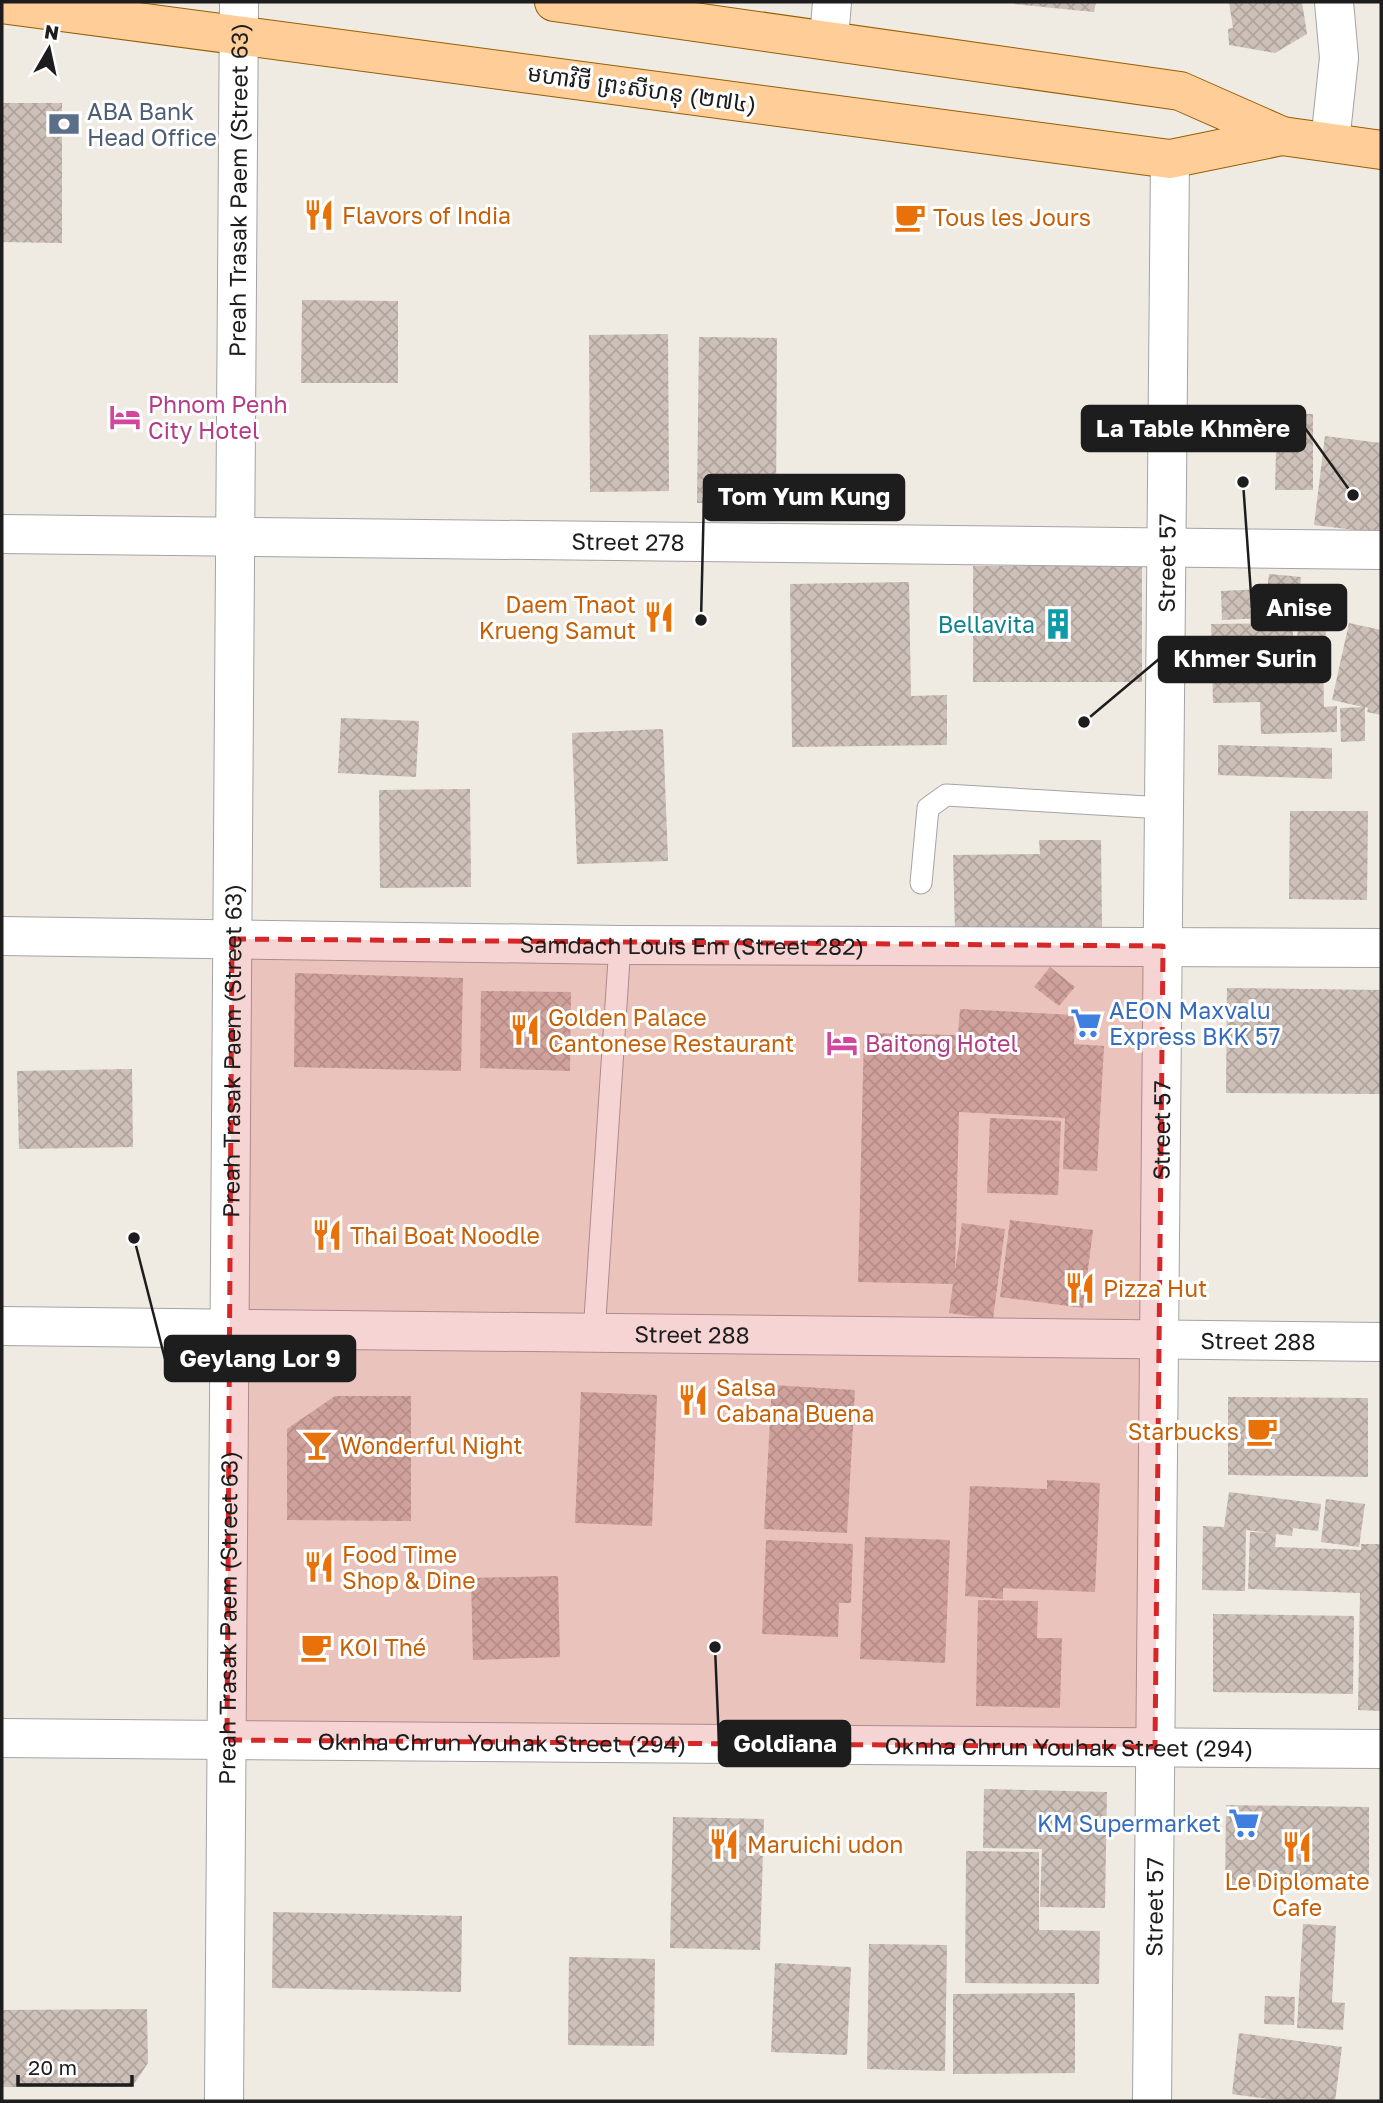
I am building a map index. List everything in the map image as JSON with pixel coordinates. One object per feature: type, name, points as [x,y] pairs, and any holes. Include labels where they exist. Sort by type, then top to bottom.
[{"type":"main road","name":"មហាវិថី ព្រះសីហនុ (២៧៤)","points":[[554,2],[1180,90],[1282,136],[1381,150]]},
{"type":"main road","name":"មហាវិថី ព្រះសីហនុ (២៧៤)","points":[[2,4],[239,18],[1171,159],[1282,136]]},
{"type":"street","points":[[829,39],[832,2]]},
{"type":"street","points":[[1329,142],[1339,58],[1334,2]]},
{"type":"street","name":"Preah Trasak Paem (Street 63)","points":[[224,2101],[239,18]]},
{"type":"street","name":"Street 57","points":[[1152,2101],[1171,159]]},
{"type":"street","name":"Street 278","points":[[2,534],[1381,550]]},
{"type":"street","name":"Samdach Louis Em (Street 282)","points":[[2,936],[620,945],[1381,948]]},
{"type":"street","name":"Street 288","points":[[2,1326],[1381,1342]]},
{"type":"street","name":"Oknha Chrun Youhak Street (294)","points":[[2,1738],[1381,1749]]},
{"type":"lane","points":[[921,883],[928,808],[946,795],[1164,808]]},
{"type":"lane","points":[[594,1333],[620,945]]},
{"type":"highlighted area","points":[[232,939],[1163,946],[1155,1747],[227,1740]]},
{"type":"building","points":[[1014,2],[1096,2],[1094,12]]},
{"type":"building","points":[[1229,2],[1302,2],[1307,34],[1275,53],[1229,45],[1228,29],[1233,28]]},
{"type":"building","points":[[2,103],[62,103],[62,243],[2,242]]},
{"type":"building","points":[[302,300],[398,301],[398,383],[301,383]]},
{"type":"building","points":[[668,334],[669,491],[590,492],[589,335]]},
{"type":"building","points":[[699,337],[777,338],[776,504],[697,503]]},
{"type":"building","points":[[1216,413],[1313,414],[1313,490],[1275,490],[1276,452],[1217,451]]},
{"type":"building","points":[[1325,436],[1381,443],[1380,533],[1314,525]]},
{"type":"building","name":"Bellavita","points":[[973,566],[1142,566],[1142,682],[973,682]]},
{"type":"building","points":[[1269,574],[1301,577],[1299,604],[1266,601]]},
{"type":"building","points":[[909,582],[911,696],[947,695],[947,745],[792,747],[790,584]]},
{"type":"building","points":[[1263,589],[1264,618],[1222,620],[1221,591]]},
{"type":"building","points":[[1299,613],[1327,615],[1324,656],[1296,654]]},
{"type":"building","points":[[1293,623],[1293,664],[1323,663],[1324,707],[1337,706],[1337,732],[1261,734],[1260,702],[1213,703],[1211,624]]},
{"type":"building","points":[[1349,623],[1381,630],[1381,715],[1367,712],[1368,708],[1365,707],[1365,741],[1341,742],[1340,708],[1363,707],[1332,700]]},
{"type":"building","points":[[341,718],[419,721],[416,777],[338,773]]},
{"type":"building","points":[[663,729],[668,861],[577,864],[572,733]]},
{"type":"building","points":[[1218,745],[1332,748],[1332,779],[1218,775]]},
{"type":"building","points":[[470,789],[471,887],[380,888],[379,790]]},
{"type":"building","points":[[1290,811],[1368,811],[1367,900],[1289,899]]},
{"type":"building","points":[[1039,840],[1101,840],[1102,928],[955,930],[953,855],[1040,854]]},
{"type":"building","points":[[1050,967],[1075,987],[1059,1006],[1034,987]]},
{"type":"building","points":[[295,973],[463,978],[461,1071],[294,1067]]},
{"type":"building","points":[[1227,988],[1381,990],[1380,1094],[1226,1093]]},
{"type":"building","name":"Golden Palace Cantonese Restaurant","points":[[481,991],[571,992],[570,1071],[480,1068]]},
{"type":"building","points":[[960,1009],[1075,1015],[1074,1044],[1104,1046],[1097,1171],[1063,1169],[1065,1118],[959,1112],[955,1270],[962,1223],[1005,1229],[993,1319],[949,1313],[953,1284],[858,1282],[864,1033],[958,1035]]},
{"type":"building","points":[[132,1069],[133,1147],[19,1149],[17,1071]]},
{"type":"building","points":[[990,1118],[1061,1121],[1058,1195],[987,1193]]},
{"type":"building","points":[[1010,1220],[1093,1230],[1083,1308],[1000,1297]]},
{"type":"building","points":[[772,1385],[855,1390],[847,1533],[764,1529]]},
{"type":"building","points":[[581,1392],[657,1395],[652,1526],[575,1523]]},
{"type":"building","points":[[335,1396],[411,1396],[411,1521],[287,1520],[287,1429]]},
{"type":"building","points":[[1228,1397],[1368,1398],[1368,1477],[1228,1475]]},
{"type":"building","points":[[1047,1480],[1100,1483],[1095,1592],[1003,1588],[1003,1599],[965,1596],[970,1486],[1047,1489]]},
{"type":"building","points":[[1229,1492],[1321,1504],[1318,1531],[1293,1528],[1292,1536],[1276,1534],[1275,1547],[1361,1550],[1361,1544],[1381,1544],[1381,1711],[1358,1710],[1360,1593],[1248,1589],[1250,1532],[1270,1533],[1246,1530],[1245,1591],[1202,1590],[1203,1526],[1224,1527]]},
{"type":"building","points":[[1326,1499],[1365,1504],[1359,1547],[1321,1542]]},
{"type":"building","points":[[865,1537],[950,1540],[945,1663],[860,1659]]},
{"type":"building","points":[[766,1540],[853,1544],[851,1603],[839,1603],[838,1637],[762,1634]]},
{"type":"building","points":[[558,1576],[560,1657],[473,1660],[471,1578]]},
{"type":"building","points":[[978,1600],[1038,1601],[1037,1638],[1062,1638],[1060,1708],[976,1706]]},
{"type":"building","points":[[1213,1614],[1354,1616],[1353,1694],[1213,1692]]},
{"type":"building","points":[[984,1789],[1107,1792],[1105,1908],[1040,1907],[1042,1849],[983,1848]]},
{"type":"building","name":"Le Diplomate Cafe","points":[[1226,1805],[1369,1807],[1369,1888],[1225,1887]]},
{"type":"building","points":[[673,1817],[764,1819],[760,1950],[670,1948]]},
{"type":"building","points":[[966,1851],[1039,1852],[1039,1930],[1100,1931],[1099,1984],[965,1983]]},
{"type":"building","points":[[273,1912],[462,1916],[461,1992],[272,1988]]},
{"type":"building","points":[[1303,1924],[1336,1926],[1332,2002],[1345,2003],[1343,2030],[1297,2028]]},
{"type":"building","points":[[869,1944],[947,1945],[945,2071],[867,2069]]},
{"type":"building","points":[[569,1957],[655,1959],[654,2046],[568,2045]]},
{"type":"building","points":[[775,1963],[851,1967],[847,2055],[771,2052]]},
{"type":"building","points":[[1075,1993],[1075,2073],[953,2074],[953,1994]]},
{"type":"building","points":[[1265,1996],[1295,1997],[1294,2025],[1264,2024]]},
{"type":"building","points":[[147,2009],[148,2063],[132,2087],[2,2087],[2,2010]]},
{"type":"building","points":[[1239,2033],[1342,2047],[1335,2101],[1284,2101],[1232,2094]]},
{"type":"place","name":"ABA Bank Head Office","points":[[64,124]]},
{"type":"place","name":"Flavors of India","points":[[319,215]]},
{"type":"place","name":"Tous les Jours","points":[[910,217]]},
{"type":"place","name":"Phnom Penh City Hotel","points":[[125,417]]},
{"type":"place","name":"Anise","points":[[1243,482]]},
{"type":"place","name":"La Table Khmère","points":[[1353,495]]},
{"type":"place","name":"Daem Tnaot Krueng Samut","points":[[659,617]]},
{"type":"place","name":"Tom Yum Kung","points":[[701,620]]},
{"type":"place","name":"Bellavita","points":[[1058,624]]},
{"type":"place","name":"Khmer Surin","points":[[1084,722]]},
{"type":"place","name":"AEON Maxvalu Express BKK 57","points":[[1086,1023]]},
{"type":"place","name":"Golden Palace Cantonese Restaurant","points":[[525,1030]]},
{"type":"place","name":"Baitong Hotel","points":[[842,1043]]},
{"type":"place","name":"Thai Boat Noodle","points":[[327,1235]]},
{"type":"place","name":"Geylang Lor 9","points":[[134,1238]]},
{"type":"place","name":"Pizza Hut","points":[[1080,1288]]},
{"type":"place","name":"Salsa Cabana Buena","points":[[693,1400]]},
{"type":"place","name":"Starbucks","points":[[1262,1431]]},
{"type":"place","name":"Wonderful Night","points":[[317,1445]]},
{"type":"place","name":"Food Time Shop & Dine","points":[[319,1567]]},
{"type":"place","name":"KOI Thé","points":[[316,1647]]},
{"type":"place","name":"Goldiana","points":[[715,1647]]},
{"type":"place","name":"KM Supermarket","points":[[1244,1823]]},
{"type":"place","name":"Maruichi udon","points":[[724,1844]]},
{"type":"place","name":"Le Diplomate Cafe","points":[[1297,1847]]}]
